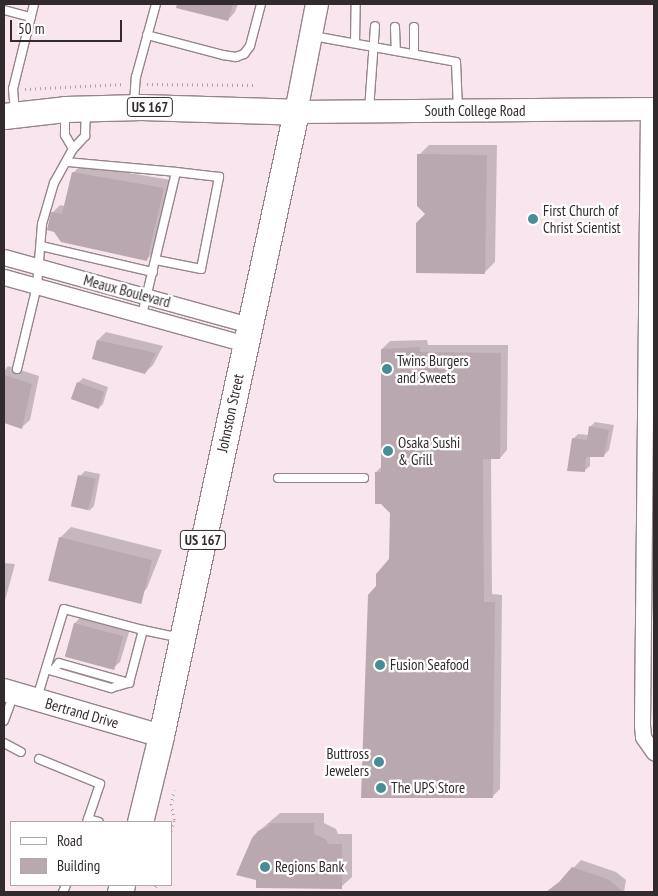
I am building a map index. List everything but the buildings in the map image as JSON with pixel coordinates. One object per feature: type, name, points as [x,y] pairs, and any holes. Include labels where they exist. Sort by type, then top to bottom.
[{"type":"main road","name":"Johnston Street","points":[[140,821],[161,736],[248,334],[296,112],[317,4]]},
{"type":"main road","name":"US 167","points":[[9,115],[75,109],[133,107],[296,112]]},
{"type":"main road","name":"South College Road","points":[[296,112],[651,109]]},
{"type":"main road","name":"Bertrand Drive","points":[[9,692],[161,736]]},
{"type":"street","points":[[651,109],[642,725],[644,737],[654,753]]},
{"type":"street","name":"Meaux Boulevard","points":[[4,257],[148,296],[248,334]]},
{"type":"street","name":"Meaux Boulevard","points":[[4,277],[142,315],[248,334]]},
{"type":"lane","points":[[9,115],[13,89],[34,4]]},
{"type":"lane","points":[[133,107],[136,77],[156,4]]},
{"type":"lane","points":[[147,35],[236,57],[244,54],[250,46],[261,4]]},
{"type":"lane","points":[[355,43],[356,4]]},
{"type":"lane","points":[[4,10],[31,17]]},
{"type":"lane","points":[[369,112],[375,26]]},
{"type":"lane","points":[[395,27],[396,51]]},
{"type":"lane","points":[[414,27],[414,54]]},
{"type":"lane","points":[[311,35],[456,62],[458,111]]},
{"type":"lane","points":[[73,149],[65,136],[75,109]]},
{"type":"lane","points":[[17,369],[37,286],[42,246],[42,224],[54,183],[73,149],[85,136],[75,109]]},
{"type":"lane","points":[[67,162],[219,177],[201,269],[156,260]]},
{"type":"lane","points":[[142,315],[176,172]]},
{"type":"lane","points":[[42,246],[153,272]]},
{"type":"lane","points":[[278,478],[364,478]]},
{"type":"lane","points":[[37,700],[50,670],[64,609],[143,630],[182,638]]},
{"type":"lane","points":[[50,670],[111,688],[129,683],[143,630]]},
{"type":"lane","points":[[4,721],[9,692]]},
{"type":"lane","points":[[4,743],[21,752]]},
{"type":"lane","points":[[39,759],[100,784],[88,820]]},
{"type":"path","points":[[172,827],[174,820],[170,805],[174,790]]},
{"type":"place","name":"First Church of Christ Scientist","points":[[533,219]]},
{"type":"place","name":"Twins Burgers and Sweets","points":[[387,369]]},
{"type":"place","name":"Osaka Sushi & Grill","points":[[388,451]]},
{"type":"place","name":"Fusion Seafood","points":[[380,665]]},
{"type":"place","name":"Buttross Jewelers","points":[[379,762]]},
{"type":"place","name":"The UPS Store","points":[[381,788]]},
{"type":"place","name":"Regions Bank","points":[[265,867]]}]
